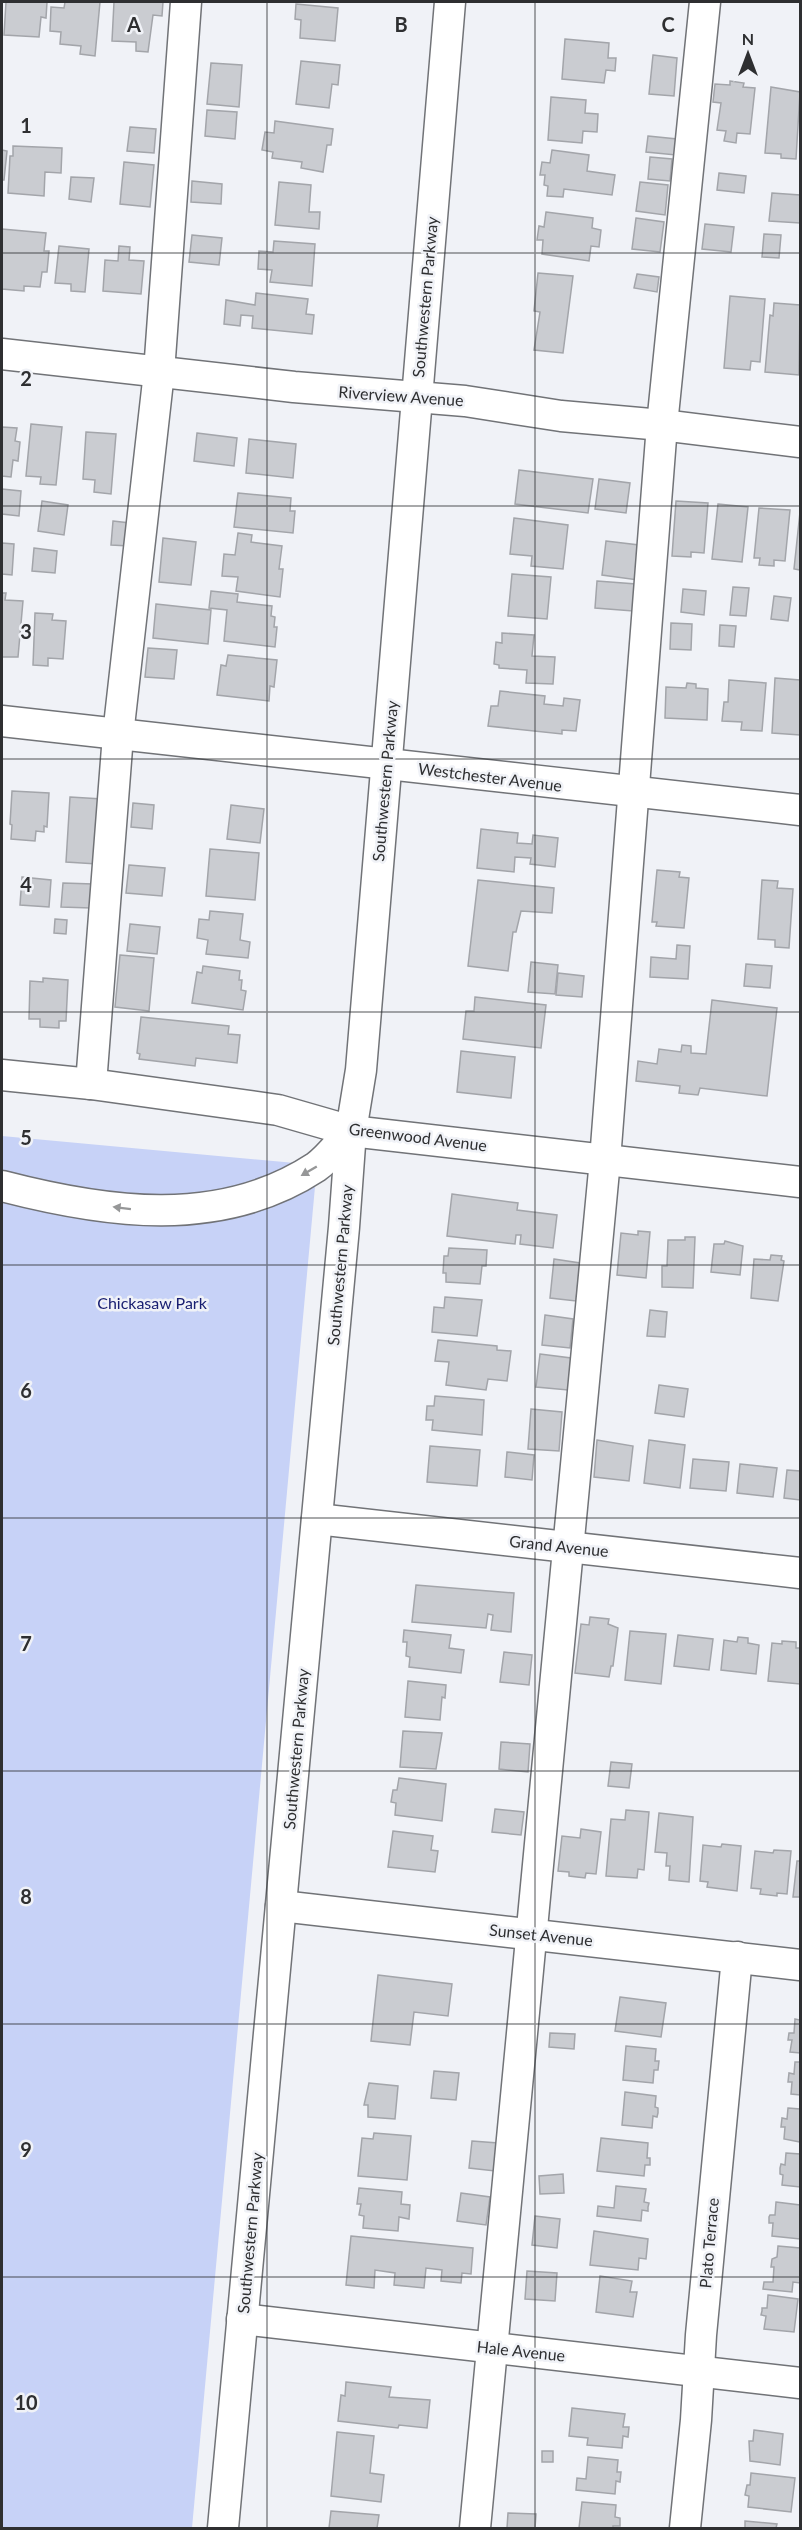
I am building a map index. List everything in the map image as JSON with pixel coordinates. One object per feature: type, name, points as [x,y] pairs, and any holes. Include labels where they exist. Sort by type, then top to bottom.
[{"type":"street","points":[[91,1084],[118,735],[159,372],[186,2]]},
{"type":"street","name":"Southwestern Parkway","points":[[223,2529],[351,1131],[361,1070],[450,2]]},
{"type":"street","points":[[475,2529],[605,1160],[662,425],[705,2]]},
{"type":"street","name":"Riverview Avenue","points":[[2,354],[417,399],[465,401],[561,416],[662,425],[801,442]]},
{"type":"street","name":"Westchester Avenue","points":[[2,722],[635,794],[801,810]]},
{"type":"street","name":"Greenwood Avenue","points":[[2,1075],[91,1084],[278,1110],[351,1131],[801,1182]]},
{"type":"street","points":[[2,1186],[43,1197],[127,1210],[201,1210],[231,1203],[292,1181],[318,1166],[351,1131]]},
{"type":"street","name":"Grand Avenue","points":[[317,1519],[801,1573]]},
{"type":"street","name":"Sunset Avenue","points":[[281,1906],[801,1965]]},
{"type":"street","name":"Plato Terrace","points":[[685,2529],[736,1957]]},
{"type":"street","name":"Hale Avenue","points":[[242,2319],[801,2383]]},
{"type":"green space","name":"Chickasaw Park","points":[[2,1136],[317,1165],[192,2528],[2,2528]]},
{"type":"building","points":[[6,2],[47,2],[46,18],[41,17],[39,37],[4,35]]},
{"type":"building","points":[[65,2],[100,2],[95,56],[80,54],[81,46],[60,44],[61,32],[50,31],[51,7],[64,8]]},
{"type":"building","points":[[114,2],[163,2],[162,16],[153,15],[148,52],[136,51],[136,42],[112,41]]},
{"type":"building","points":[[296,4],[338,8],[335,41],[300,38],[301,20],[295,19]]},
{"type":"building","points":[[565,39],[609,43],[608,58],[616,58],[615,71],[606,70],[604,83],[562,79]]},
{"type":"building","points":[[653,55],[677,58],[674,96],[649,94]]},
{"type":"building","points":[[301,61],[340,65],[338,85],[332,84],[329,108],[296,104]]},
{"type":"building","points":[[211,63],[242,65],[239,107],[207,104]]},
{"type":"building","points":[[730,81],[744,83],[743,87],[755,88],[750,134],[737,133],[736,143],[724,141],[726,131],[717,130],[721,103],[713,102],[715,84],[730,85]]},
{"type":"building","points":[[771,87],[800,92],[796,159],[781,158],[781,154],[765,153]]},
{"type":"building","points":[[551,97],[586,100],[585,113],[598,114],[597,132],[583,131],[582,143],[548,140]]},
{"type":"building","points":[[207,110],[237,112],[235,139],[205,136]]},
{"type":"building","points":[[275,121],[333,129],[331,145],[327,145],[323,172],[301,168],[302,162],[272,158],[273,152],[262,150],[265,132],[274,133]]},
{"type":"building","points":[[130,127],[156,129],[154,153],[127,151]]},
{"type":"building","points":[[648,136],[677,139],[676,155],[646,152]]},
{"type":"building","points":[[13,146],[62,148],[61,173],[45,172],[44,196],[8,193],[10,156],[13,156]]},
{"type":"building","points":[[2,150],[7,151],[4,180],[2,180]]},
{"type":"building","points":[[552,150],[589,155],[587,171],[615,175],[612,195],[564,189],[563,197],[547,196],[548,186],[544,185],[545,175],[540,175],[542,162],[550,163]]},
{"type":"building","points":[[650,157],[672,159],[670,181],[648,179]]},
{"type":"building","points":[[124,162],[154,165],[150,207],[120,204]]},
{"type":"building","points":[[719,173],[746,176],[744,193],[717,190]]},
{"type":"building","points":[[71,177],[94,178],[91,202],[69,199]]},
{"type":"building","points":[[192,181],[222,184],[221,204],[191,202]]},
{"type":"building","points":[[279,182],[311,185],[309,212],[320,212],[319,229],[275,225]]},
{"type":"building","points":[[640,182],[668,185],[665,215],[636,211]]},
{"type":"building","points":[[772,193],[800,195],[800,223],[769,221]]},
{"type":"building","points":[[546,212],[593,218],[592,228],[601,230],[599,247],[591,246],[589,261],[542,254],[543,240],[537,240],[539,226],[544,227]]},
{"type":"building","points":[[636,218],[664,222],[660,252],[632,249]]},
{"type":"building","points":[[705,224],[734,227],[731,252],[702,249]]},
{"type":"building","points":[[2,229],[46,233],[44,251],[49,251],[47,272],[42,272],[40,287],[24,286],[24,291],[2,289]]},
{"type":"building","points":[[764,234],[781,235],[779,258],[762,257]]},
{"type":"building","points":[[192,235],[222,238],[219,265],[189,262]]},
{"type":"building","points":[[274,241],[315,244],[312,286],[270,282],[272,270],[258,269],[259,251],[273,252]]},
{"type":"building","points":[[59,246],[89,249],[85,292],[71,291],[71,284],[55,283]]},
{"type":"building","points":[[119,246],[130,247],[129,260],[144,261],[141,294],[103,291],[105,260],[118,261]]},
{"type":"building","points":[[538,273],[573,276],[563,353],[534,350],[540,312],[534,311]]},
{"type":"building","points":[[637,274],[659,277],[657,292],[634,288]]},
{"type":"building","points":[[256,293],[308,299],[306,314],[314,315],[312,334],[252,328],[253,316],[241,315],[240,326],[224,324],[226,300],[255,305]]},
{"type":"building","points":[[730,296],[765,299],[760,362],[751,361],[750,370],[724,368]]},
{"type":"building","points":[[774,303],[800,305],[799,375],[765,372],[770,315],[773,316]]},
{"type":"building","points":[[31,424],[62,427],[56,485],[40,484],[41,477],[26,476]]},
{"type":"building","points":[[2,427],[17,428],[15,441],[20,442],[18,461],[13,460],[11,477],[2,476]]},
{"type":"building","points":[[86,432],[116,434],[111,494],[94,492],[95,480],[83,479]]},
{"type":"building","points":[[197,433],[237,438],[234,466],[194,461]]},
{"type":"building","points":[[249,439],[296,444],[293,478],[246,473]]},
{"type":"building","points":[[519,470],[593,479],[588,513],[515,504]]},
{"type":"building","points":[[599,479],[630,483],[626,513],[595,509]]},
{"type":"building","points":[[2,489],[21,491],[19,516],[2,514]]},
{"type":"building","points":[[238,493],[291,498],[290,511],[295,511],[293,533],[234,527]]},
{"type":"building","points":[[42,501],[68,505],[64,535],[38,531]]},
{"type":"building","points":[[676,501],[708,503],[704,553],[691,552],[691,557],[672,556]]},
{"type":"building","points":[[718,504],[748,507],[742,562],[712,559]]},
{"type":"building","points":[[759,508],[790,510],[785,561],[774,560],[774,566],[759,565],[760,558],[754,558]]},
{"type":"building","points":[[800,512],[800,570],[794,569]]},
{"type":"building","points":[[514,518],[568,525],[563,569],[531,566],[532,556],[510,554]]},
{"type":"building","points":[[113,521],[130,523],[129,546],[111,545]]},
{"type":"building","points":[[238,533],[252,535],[251,542],[282,546],[279,569],[283,569],[280,597],[236,591],[238,577],[222,576],[224,554],[235,555]]},
{"type":"building","points":[[163,538],[196,542],[191,585],[159,582]]},
{"type":"building","points":[[606,541],[639,545],[638,580],[602,575]]},
{"type":"building","points":[[2,543],[14,544],[12,575],[2,574]]},
{"type":"building","points":[[34,548],[57,551],[55,573],[32,571]]},
{"type":"building","points":[[512,574],[551,577],[547,619],[508,616]]},
{"type":"building","points":[[597,581],[636,584],[633,611],[595,608]]},
{"type":"building","points":[[733,587],[749,588],[746,616],[730,615]]},
{"type":"building","points":[[683,589],[706,591],[704,615],[681,612]]},
{"type":"building","points":[[211,591],[238,594],[237,602],[272,606],[271,616],[275,617],[274,627],[277,627],[275,647],[224,641],[227,610],[209,608]]},
{"type":"building","points":[[2,593],[6,593],[5,600],[23,601],[18,657],[2,657]]},
{"type":"building","points":[[774,596],[791,598],[788,621],[771,619]]},
{"type":"building","points":[[156,604],[211,610],[208,644],[153,638]]},
{"type":"building","points":[[35,613],[53,614],[52,620],[66,621],[63,659],[48,658],[48,666],[33,665]]},
{"type":"building","points":[[671,623],[692,624],[691,650],[670,649]]},
{"type":"building","points":[[720,625],[736,626],[734,647],[719,646]]},
{"type":"building","points":[[502,633],[534,635],[532,656],[555,657],[553,684],[526,683],[527,670],[499,668],[499,665],[494,664],[496,642],[502,643]]},
{"type":"building","points":[[148,648],[177,650],[174,679],[145,677]]},
{"type":"building","points":[[228,655],[277,660],[274,687],[270,686],[269,701],[217,695],[221,665],[226,666]]},
{"type":"building","points":[[775,678],[800,680],[800,735],[772,733]]},
{"type":"building","points":[[729,680],[766,683],[762,731],[741,730],[742,722],[722,721],[724,702],[728,702]]},
{"type":"building","points":[[687,683],[696,684],[696,688],[708,689],[707,720],[665,718],[666,687],[686,688]]},
{"type":"building","points":[[500,691],[545,696],[544,704],[563,706],[564,698],[580,700],[576,731],[562,730],[562,734],[488,726],[491,706],[498,706]]},
{"type":"building","points":[[12,791],[49,793],[47,827],[44,826],[44,832],[36,831],[35,841],[11,839]]},
{"type":"building","points":[[70,797],[102,799],[97,864],[66,862]]},
{"type":"building","points":[[133,803],[154,805],[152,829],[131,827]]},
{"type":"building","points":[[231,805],[264,809],[260,843],[227,839]]},
{"type":"building","points":[[481,829],[518,833],[517,843],[532,844],[533,835],[558,838],[555,867],[530,864],[531,858],[515,857],[514,872],[477,868]]},
{"type":"building","points":[[210,849],[259,853],[255,900],[206,896]]},
{"type":"building","points":[[129,865],[165,868],[162,896],[126,893]]},
{"type":"building","points":[[657,870],[680,872],[679,877],[689,878],[684,928],[656,926],[657,922],[652,922]]},
{"type":"building","points":[[22,877],[51,880],[49,907],[20,905]]},
{"type":"building","points":[[478,880],[554,888],[552,913],[521,911],[516,932],[513,932],[508,971],[468,966]]},
{"type":"building","points":[[762,880],[778,881],[777,888],[793,889],[789,948],[775,947],[775,940],[758,939]]},
{"type":"building","points":[[63,883],[93,884],[91,908],[61,907]]},
{"type":"building","points":[[210,911],[243,914],[240,940],[250,942],[248,958],[206,954],[208,940],[197,938],[199,919],[209,920]]},
{"type":"building","points":[[55,919],[67,920],[66,934],[54,933]]},
{"type":"building","points":[[130,924],[160,927],[157,954],[127,951]]},
{"type":"building","points":[[677,945],[690,946],[688,979],[650,977],[651,957],[676,959]]},
{"type":"building","points":[[120,955],[154,958],[149,1011],[115,1007]]},
{"type":"building","points":[[531,962],[558,965],[555,994],[528,992]]},
{"type":"building","points":[[746,964],[772,966],[770,988],[744,986]]},
{"type":"building","points":[[203,966],[240,971],[241,990],[246,991],[243,1010],[192,1003],[197,972],[202,973]]},
{"type":"building","points":[[558,973],[584,976],[582,997],[556,995]]},
{"type":"building","points":[[43,978],[68,980],[66,1021],[59,1021],[59,1028],[40,1027],[40,1019],[29,1019],[30,981],[43,982]]},
{"type":"building","points":[[475,997],[546,1005],[541,1048],[463,1039],[466,1011],[474,1011]]},
{"type":"building","points":[[712,1000],[777,1008],[767,1096],[700,1088],[698,1095],[679,1093],[680,1086],[636,1081],[638,1061],[657,1064],[659,1049],[681,1052],[682,1045],[691,1046],[691,1053],[706,1054]]},
{"type":"building","points":[[141,1017],[229,1026],[228,1034],[240,1035],[237,1063],[196,1058],[195,1066],[139,1059],[140,1054],[137,1053]]},
{"type":"building","points":[[461,1051],[515,1057],[511,1098],[457,1092]]},
{"type":"building","points":[[452,1194],[518,1203],[517,1210],[557,1215],[553,1248],[520,1244],[521,1235],[516,1235],[515,1244],[447,1236]]},
{"type":"building","points":[[638,1231],[650,1232],[646,1278],[617,1275],[621,1233],[638,1235]]},
{"type":"building","points":[[685,1237],[695,1237],[693,1288],[662,1287],[662,1266],[667,1266],[668,1240],[685,1240]]},
{"type":"building","points":[[725,1241],[743,1246],[740,1275],[711,1272],[714,1244],[724,1244]]},
{"type":"building","points":[[449,1248],[487,1250],[486,1266],[482,1266],[480,1284],[446,1282],[446,1273],[443,1273],[444,1256],[448,1256]]},
{"type":"building","points":[[771,1255],[782,1256],[781,1260],[784,1261],[778,1301],[751,1298],[754,1259],[770,1260]]},
{"type":"building","points":[[554,1259],[580,1263],[576,1301],[550,1298]]},
{"type":"building","points":[[445,1297],[482,1300],[477,1336],[432,1332],[434,1307],[444,1308]]},
{"type":"building","points":[[650,1310],[667,1312],[665,1337],[647,1336]]},
{"type":"building","points":[[545,1315],[573,1319],[570,1348],[542,1345]]},
{"type":"building","points":[[438,1340],[497,1346],[497,1350],[511,1351],[507,1381],[488,1379],[486,1390],[446,1385],[449,1362],[435,1361]]},
{"type":"building","points":[[540,1354],[571,1358],[568,1390],[536,1387]]},
{"type":"building","points":[[659,1385],[688,1389],[684,1417],[655,1413]]},
{"type":"building","points":[[435,1396],[484,1400],[482,1435],[432,1430],[433,1420],[426,1420],[427,1406],[434,1406]]},
{"type":"building","points":[[531,1409],[562,1412],[559,1451],[528,1449]]},
{"type":"building","points":[[597,1440],[633,1446],[629,1481],[594,1477]]},
{"type":"building","points":[[649,1440],[685,1445],[680,1488],[644,1483]]},
{"type":"building","points":[[430,1446],[480,1450],[477,1486],[427,1482]]},
{"type":"building","points":[[507,1452],[534,1455],[532,1480],[505,1477]]},
{"type":"building","points":[[693,1459],[729,1462],[726,1491],[690,1488]]},
{"type":"building","points":[[740,1464],[777,1468],[773,1497],[737,1493]]},
{"type":"building","points":[[787,1470],[800,1471],[800,1500],[784,1498]]},
{"type":"building","points":[[416,1585],[514,1593],[511,1632],[491,1630],[493,1615],[488,1614],[486,1628],[412,1622]]},
{"type":"building","points":[[590,1617],[609,1619],[608,1624],[618,1628],[613,1666],[611,1666],[609,1677],[575,1673],[581,1624],[589,1625]]},
{"type":"building","points":[[404,1630],[451,1635],[449,1648],[464,1650],[461,1673],[409,1667],[410,1657],[406,1656],[407,1642],[403,1642]]},
{"type":"building","points":[[630,1631],[666,1634],[661,1684],[625,1680]]},
{"type":"building","points":[[678,1635],[713,1639],[709,1670],[674,1666]]},
{"type":"building","points":[[738,1637],[748,1638],[748,1643],[759,1645],[756,1674],[721,1670],[724,1640],[737,1642]]},
{"type":"building","points":[[782,1641],[796,1642],[796,1648],[800,1648],[800,1684],[768,1681],[772,1643],[782,1644]]},
{"type":"building","points":[[504,1652],[532,1655],[529,1685],[500,1682]]},
{"type":"building","points":[[408,1681],[446,1685],[445,1698],[442,1697],[440,1720],[405,1717]]},
{"type":"building","points":[[403,1731],[442,1733],[436,1769],[400,1767]]},
{"type":"building","points":[[501,1742],[530,1744],[528,1772],[499,1769]]},
{"type":"building","points":[[611,1762],[632,1764],[629,1788],[608,1786]]},
{"type":"building","points":[[399,1778],[446,1784],[442,1821],[395,1815],[396,1803],[391,1802],[393,1790],[397,1790]]},
{"type":"building","points":[[495,1809],[524,1812],[521,1835],[492,1832]]},
{"type":"building","points":[[626,1810],[649,1812],[644,1870],[638,1869],[637,1878],[606,1876],[611,1819],[625,1820]]},
{"type":"building","points":[[659,1813],[693,1817],[689,1882],[669,1880],[670,1866],[666,1866],[667,1853],[655,1852]]},
{"type":"building","points":[[581,1829],[601,1832],[596,1874],[586,1873],[585,1878],[569,1876],[569,1872],[558,1871],[562,1836],[580,1838]]},
{"type":"building","points":[[393,1831],[433,1836],[431,1850],[438,1851],[435,1872],[388,1867]]},
{"type":"building","points":[[722,1844],[741,1846],[737,1891],[707,1887],[708,1882],[700,1881],[703,1845],[721,1847]]},
{"type":"building","points":[[774,1850],[791,1851],[787,1894],[777,1893],[777,1896],[760,1894],[761,1889],[751,1888],[755,1851],[773,1853]]},
{"type":"building","points":[[797,1861],[800,1861],[800,1897],[793,1897]]},
{"type":"building","points":[[378,1975],[452,1984],[448,2016],[414,2012],[410,2045],[371,2041]]},
{"type":"building","points":[[620,1997],[666,2003],[661,2037],[615,2031]]},
{"type":"building","points":[[795,2019],[800,2020],[800,2053],[790,2052],[792,2040],[788,2040],[789,2033],[794,2033]]},
{"type":"building","points":[[550,2033],[575,2034],[574,2049],[549,2047]]},
{"type":"building","points":[[626,2046],[656,2049],[655,2061],[659,2061],[658,2070],[654,2070],[653,2083],[623,2080]]},
{"type":"building","points":[[795,2062],[800,2062],[800,2095],[791,2094],[792,2082],[788,2082],[789,2073],[794,2074]]},
{"type":"building","points":[[434,2071],[459,2073],[456,2100],[431,2098]]},
{"type":"building","points":[[369,2083],[398,2086],[395,2119],[368,2117],[368,2105],[364,2105]]},
{"type":"building","points":[[625,2092],[656,2096],[655,2107],[658,2108],[658,2113],[657,2117],[653,2116],[652,2128],[622,2125]]},
{"type":"building","points":[[788,2108],[800,2109],[800,2142],[784,2139],[785,2127],[781,2127],[782,2118],[787,2119]]},
{"type":"building","points":[[374,2133],[411,2136],[407,2180],[358,2176],[362,2138],[373,2139]]},
{"type":"building","points":[[601,2138],[648,2143],[647,2158],[650,2158],[650,2165],[645,2165],[644,2176],[597,2171]]},
{"type":"building","points":[[472,2141],[498,2143],[495,2171],[469,2168]]},
{"type":"building","points":[[786,2153],[800,2154],[800,2187],[782,2185],[783,2175],[780,2174],[780,2168],[781,2164],[785,2165]]},
{"type":"building","points":[[563,2174],[564,2193],[540,2194],[539,2176]]},
{"type":"building","points":[[616,2186],[646,2189],[644,2202],[649,2203],[648,2211],[642,2210],[641,2221],[597,2216],[598,2206],[614,2208]]},
{"type":"building","points":[[359,2188],[402,2192],[401,2204],[410,2205],[409,2219],[399,2217],[398,2231],[363,2228],[364,2216],[359,2215],[361,2204],[357,2204]]},
{"type":"building","points":[[461,2193],[490,2197],[486,2225],[457,2221]]},
{"type":"building","points":[[776,2202],[800,2205],[800,2239],[772,2236],[773,2223],[769,2223],[769,2217],[775,2215]]},
{"type":"building","points":[[535,2216],[560,2219],[557,2248],[532,2245]]},
{"type":"building","points":[[594,2231],[648,2239],[646,2259],[639,2258],[638,2270],[590,2265]]},
{"type":"building","points":[[351,2236],[473,2248],[471,2274],[462,2273],[461,2283],[441,2281],[442,2270],[426,2268],[424,2288],[394,2285],[395,2273],[375,2270],[374,2288],[346,2285]]},
{"type":"building","points":[[778,2246],[800,2248],[800,2283],[793,2282],[792,2292],[763,2289],[764,2282],[773,2282],[772,2259],[777,2257]]},
{"type":"building","points":[[527,2271],[557,2273],[555,2301],[525,2299]]},
{"type":"building","points":[[600,2276],[632,2281],[630,2292],[637,2292],[633,2317],[596,2312]]},
{"type":"building","points":[[768,2295],[798,2299],[794,2332],[764,2329],[766,2316],[761,2315],[762,2308],[767,2308]]},
{"type":"building","points":[[346,2382],[391,2387],[389,2397],[430,2400],[427,2428],[399,2425],[398,2428],[338,2421],[341,2395],[345,2396]]},
{"type":"building","points":[[572,2408],[625,2414],[623,2427],[629,2427],[628,2437],[623,2436],[622,2448],[587,2445],[588,2438],[569,2436]]},
{"type":"building","points":[[754,2430],[783,2434],[780,2465],[750,2461],[749,2441],[753,2441]]},
{"type":"building","points":[[337,2432],[374,2436],[370,2473],[384,2475],[381,2502],[331,2496]]},
{"type":"building","points":[[542,2451],[553,2451],[553,2462],[542,2462]]},
{"type":"building","points":[[588,2457],[618,2460],[617,2472],[621,2472],[620,2482],[616,2481],[615,2494],[576,2490],[577,2478],[586,2479]]},
{"type":"building","points":[[751,2473],[795,2478],[791,2512],[748,2507],[749,2496],[745,2495],[747,2485],[750,2485]]},
{"type":"building","points":[[582,2502],[616,2505],[615,2517],[620,2518],[620,2526],[579,2528]]},
{"type":"building","points":[[331,2511],[379,2515],[377,2528],[329,2528]]},
{"type":"building","points":[[508,2513],[536,2514],[535,2528],[507,2528]]},
{"type":"building","points":[[745,2521],[777,2524],[776,2528],[745,2528]]}]
